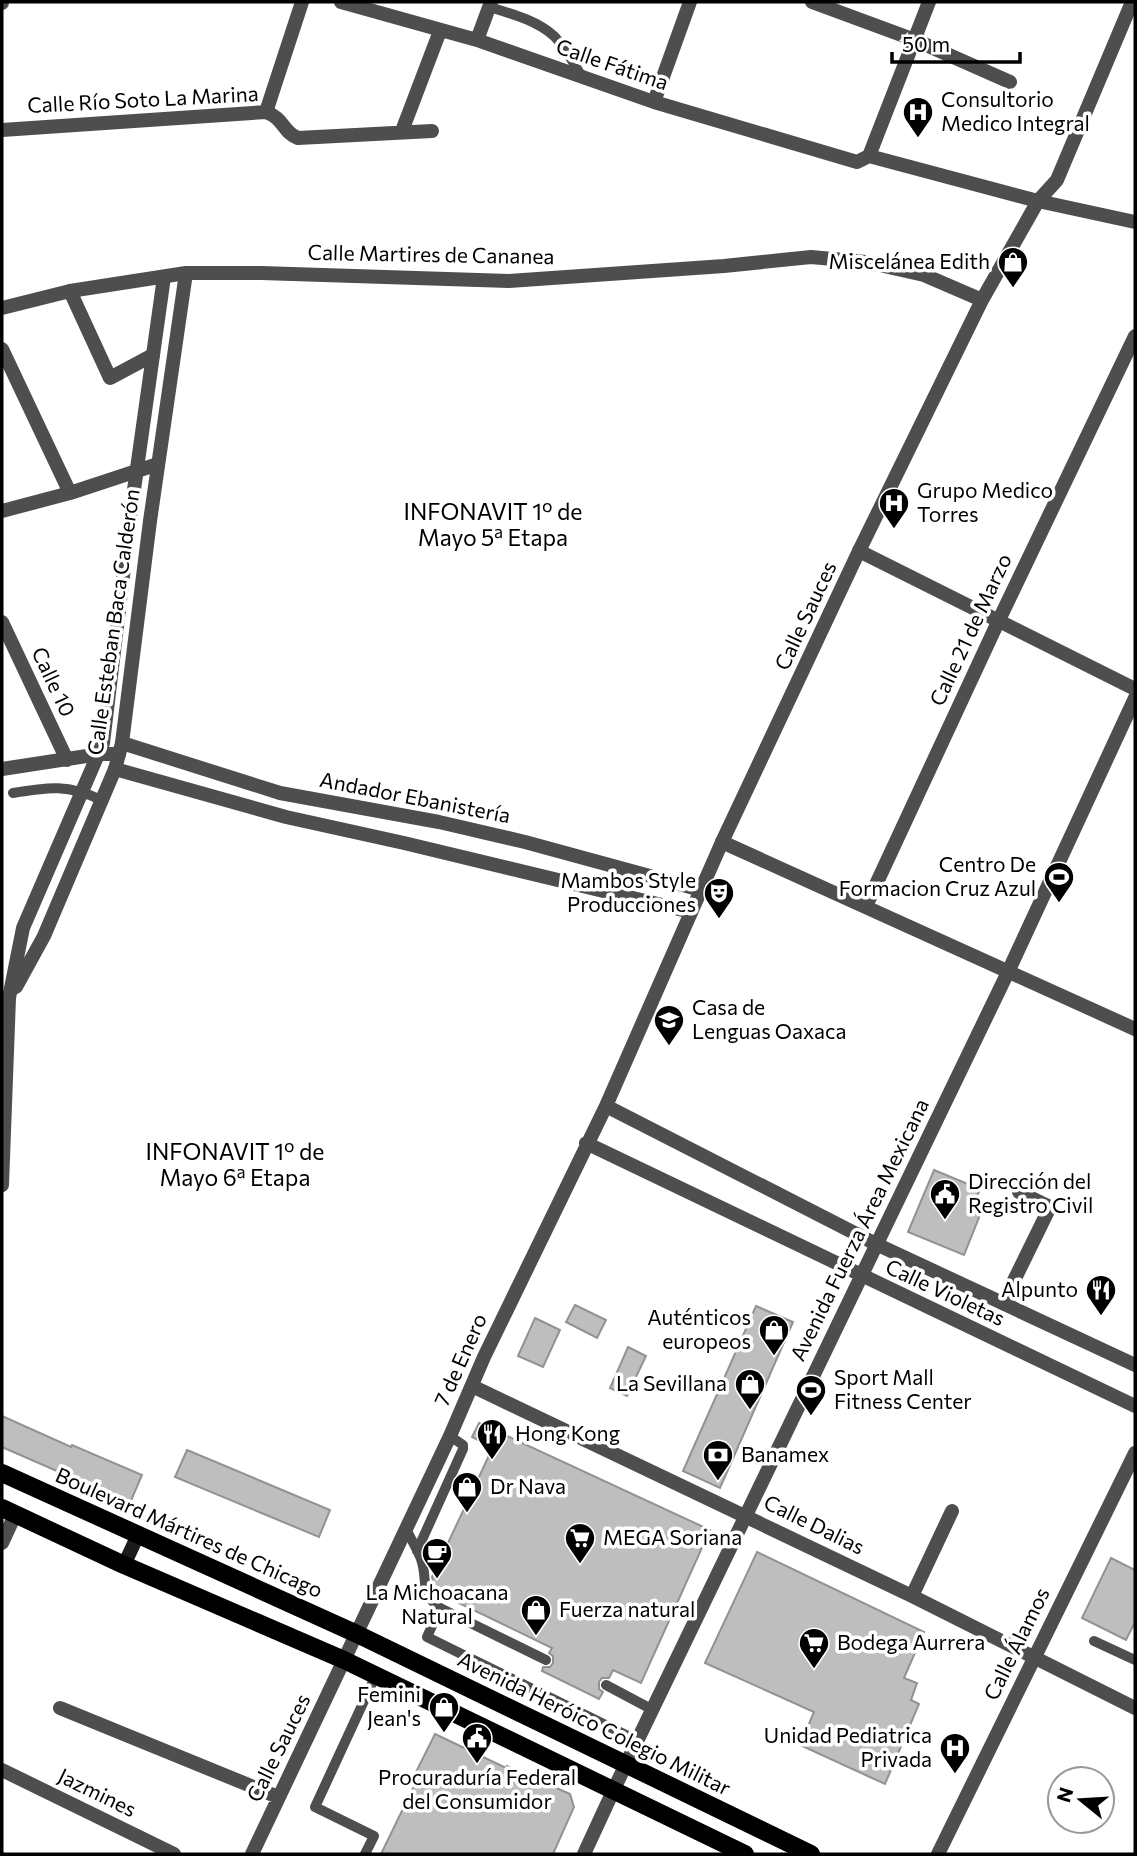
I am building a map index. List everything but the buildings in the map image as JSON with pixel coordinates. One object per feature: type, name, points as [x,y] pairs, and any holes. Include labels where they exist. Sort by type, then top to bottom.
[{"type":"main road","name":"Boulevard Mártires de Chicago","points":[[2,1474],[357,1634]]},
{"type":"main road","points":[[8,1512],[344,1660],[745,1854]]},
{"type":"main road","points":[[124,1565],[138,1535]]},
{"type":"main road","name":"Avenida Heróico Colegio Militar","points":[[357,1634],[811,1854]]},
{"type":"street","points":[[266,113],[302,2]]},
{"type":"street","name":"Calle Fátima","points":[[341,2],[477,40],[654,102],[858,162],[869,156],[1038,201],[1135,222]]},
{"type":"street","points":[[654,102],[690,2]]},
{"type":"street","points":[[812,2],[915,40],[1010,82]]},
{"type":"street","points":[[869,156],[929,2]]},
{"type":"street","name":"Calle Sauces","points":[[606,1106],[722,842],[859,551],[982,300],[1038,201],[1057,180],[1132,2]]},
{"type":"street","points":[[477,40],[490,4]]},
{"type":"street","points":[[402,131],[440,31]]},
{"type":"street","name":"Calle Río Soto La Marina","points":[[2,130],[266,113],[278,117],[292,136],[298,138],[432,131]]},
{"type":"street","name":"Calle Martires de Cananea","points":[[2,308],[70,290],[186,273],[509,281],[811,257],[866,262],[925,275],[982,300]]},
{"type":"street","name":"Calle Esteban Baca Calderón","points":[[9,998],[44,936],[119,755],[186,273]]},
{"type":"street","name":"Calle Esteban Baca Calderón","points":[[2,1185],[9,998],[23,928],[100,754],[164,277]]},
{"type":"street","points":[[70,290],[110,378],[153,355]]},
{"type":"street","name":"Calle 21 de Marzo","points":[[866,906],[1135,336]]},
{"type":"street","points":[[2,349],[69,492]]},
{"type":"street","points":[[2,511],[158,464]]},
{"type":"street","points":[[859,551],[1135,689]]},
{"type":"street","name":"Calle 10","points":[[2,622],[67,760]]},
{"type":"street","points":[[113,649],[133,650]]},
{"type":"street","name":"Avenida Fuerza Área Mexicana","points":[[584,1854],[1007,972],[1135,698]]},
{"type":"street","name":"Andador Ebanistería","points":[[2,769],[100,754],[119,755],[280,793],[439,822],[525,842],[701,890]]},
{"type":"street","name":"Andador Ebanistería","points":[[119,755],[286,817],[691,912]]},
{"type":"street","points":[[722,842],[1135,1029]]},
{"type":"street","name":"7 de Enero","points":[[357,1634],[586,1143],[606,1106]]},
{"type":"street","name":"Calle Violetas","points":[[606,1106],[876,1244],[1135,1365]]},
{"type":"street","name":"Calle Violetas","points":[[586,1143],[1135,1406]]},
{"type":"street","points":[[1003,1303],[1050,1207],[1019,1192]]},
{"type":"street","name":"Calle Dalias","points":[[472,1386],[1034,1655],[1135,1708]]},
{"type":"street","name":"Calle Álamos","points":[[938,1854],[1135,1453]]},
{"type":"street","points":[[912,1596],[953,1511]]},
{"type":"street","points":[[2,1544],[8,1512]]},
{"type":"street","name":"Calle Sauces","points":[[251,1854],[357,1634]]},
{"type":"street","points":[[60,1708],[278,1797]]},
{"type":"street","name":"Jazmines","points":[[2,1770],[174,1854]]},
{"type":"lane","points":[[490,4],[532,21],[546,30],[556,38],[582,77]]},
{"type":"lane","points":[[13,793],[64,787],[83,791],[101,800]]},
{"type":"lane","points":[[417,1551],[463,1449],[463,1445],[450,1436]]},
{"type":"lane","points":[[406,1529],[424,1569],[425,1592],[429,1599],[440,1608],[546,1660]]},
{"type":"lane","points":[[440,1608],[427,1637],[638,1741]]},
{"type":"lane","points":[[1094,1641],[1135,1660]]},
{"type":"lane","points":[[365,1854],[374,1836],[315,1807],[376,1675]]},
{"type":"lane","points":[[606,1685],[653,1710]]},
{"type":"place","name":"Consultorio Medico Integral","points":[[918,139]]},
{"type":"place","name":"Miscelánea Edith","points":[[1013,289]]},
{"type":"place","name":"Grupo Medico Torres","points":[[894,530]]},
{"type":"place","name":"Centro De Formacion Cruz Azul","points":[[1059,904]]},
{"type":"place","name":"Mambos Style Producciones","points":[[719,920]]},
{"type":"place","name":"Casa de Lenguas Oaxaca","points":[[669,1047]]},
{"type":"place","name":"Dirección del Registro Civil","points":[[945,1221]]},
{"type":"place","name":"Alpunto","points":[[1101,1317]]},
{"type":"place","name":"Auténticos europeos","points":[[774,1357]]},
{"type":"place","name":"La Sevillana","points":[[750,1411]]},
{"type":"place","name":"Sport Mall Fitness Center","points":[[811,1417]]},
{"type":"place","name":"Hong Kong","points":[[492,1461]]},
{"type":"place","name":"Banamex","points":[[718,1482]]},
{"type":"place","name":"Dr Nava","points":[[467,1514]]},
{"type":"place","name":"MEGA Soriana","points":[[580,1565]]},
{"type":"place","name":"La Michoacana Natural","points":[[437,1580]]},
{"type":"place","name":"Fuerza natural","points":[[536,1637]]},
{"type":"place","name":"Bodega Aurrera","points":[[814,1670]]},
{"type":"place","name":"Femini Jean's","points":[[444,1734]]},
{"type":"place","name":"Procuraduría Federal del Consumidor","points":[[477,1765]]},
{"type":"place","name":"Unidad Pediatrica Privada","points":[[955,1775]]},
{"type":"district","name":"INFONAVIT 1º de Mayo 5ª Etapa","points":[[493,525]]},
{"type":"district","name":"INFONAVIT 1º de Mayo 6ª Etapa","points":[[235,1165]]}]
